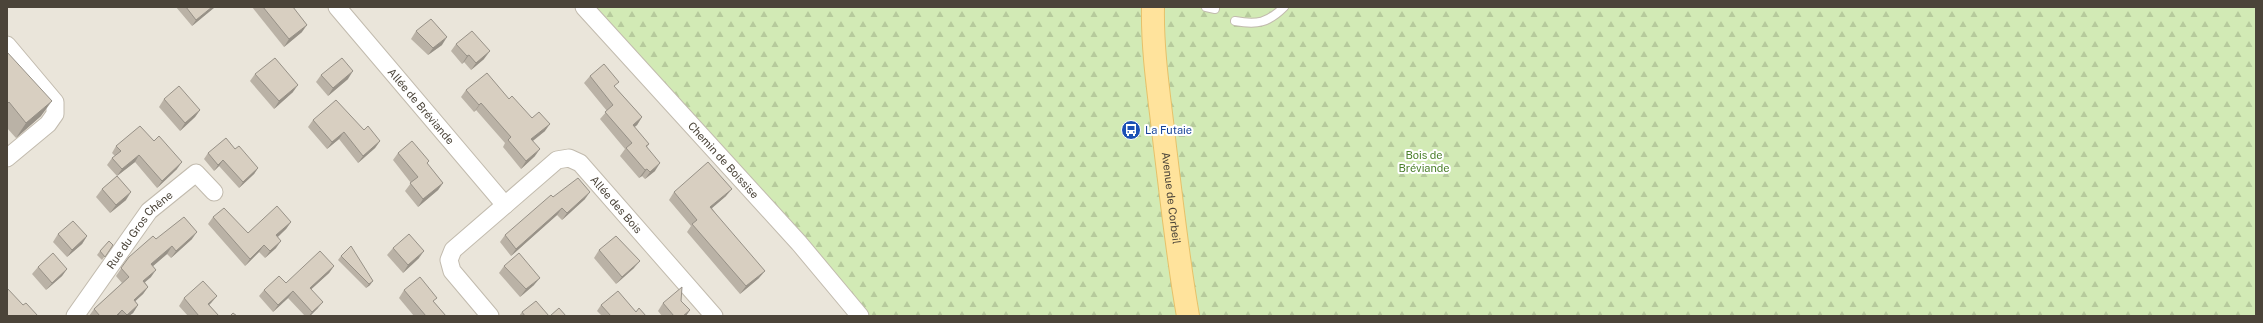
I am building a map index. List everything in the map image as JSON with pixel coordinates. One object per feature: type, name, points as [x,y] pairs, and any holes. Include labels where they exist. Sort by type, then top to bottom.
[{"type":"main road","points":[[1140,7],[1142,55],[1155,148],[1180,271]]},
{"type":"main road","name":"Avenue de Corbeil","points":[[1153,7],[1153,29],[1158,86],[1180,271],[1188,316]]},
{"type":"street","name":"Allée de Bréviande","points":[[337,7],[505,205]]},
{"type":"street","name":"Chemin de Boissise","points":[[584,7],[799,243],[860,316]]},
{"type":"street","points":[[7,45],[56,102],[55,114],[48,124],[7,158]]},
{"type":"street","name":"Allée des Bois","points":[[490,316],[452,271],[449,260],[458,244],[557,160],[569,158],[580,163],[714,316]]},
{"type":"street","name":"Rue du Gros Chêne","points":[[75,316],[149,211],[196,173],[214,192]]},
{"type":"lane","points":[[1206,7],[1215,9]]},
{"type":"lane","points":[[1235,21],[1252,24],[1273,18],[1284,7]]},
{"type":"shaded area","points":[[7,7],[592,7],[864,316],[7,316]]},
{"type":"green space","name":"Bois de Bréviande","points":[[592,7],[2256,7],[2256,316],[864,316]]},
{"type":"building","points":[[186,7],[212,7],[196,20]]},
{"type":"building","points":[[263,7],[293,7],[307,25],[289,39]]},
{"type":"building","points":[[431,19],[447,37],[433,48],[416,31]]},
{"type":"building","points":[[472,31],[490,51],[476,63],[456,44]]},
{"type":"building","points":[[7,52],[52,101],[26,123],[9,102],[7,104]]},
{"type":"building","points":[[275,58],[298,85],[279,101],[255,74]]},
{"type":"building","points":[[342,58],[353,71],[333,88],[321,75]]},
{"type":"building","points":[[604,64],[619,82],[614,86],[642,117],[633,125],[649,144],[646,146],[660,163],[650,172],[647,169],[645,170],[626,148],[632,143],[605,112],[613,105],[590,76]]},
{"type":"building","points":[[487,73],[509,99],[512,96],[532,118],[539,112],[550,124],[531,139],[540,149],[526,161],[508,140],[511,137],[481,103],[479,105],[466,90]]},
{"type":"building","points":[[179,86],[200,110],[185,123],[164,99]]},
{"type":"building","points":[[336,100],[364,130],[368,126],[380,141],[363,156],[344,132],[332,142],[313,120]]},
{"type":"building","points":[[140,126],[154,141],[159,136],[182,162],[162,181],[139,155],[122,169],[112,158],[121,151],[116,146]]},
{"type":"building","points":[[226,138],[235,149],[239,146],[258,168],[243,182],[223,160],[218,165],[208,153]]},
{"type":"building","points":[[412,141],[429,161],[427,163],[443,183],[423,199],[410,183],[418,177],[398,153]]},
{"type":"building","points":[[708,162],[732,189],[710,207],[765,271],[746,286],[692,224],[697,220],[674,192]]},
{"type":"building","points":[[117,176],[131,192],[116,205],[102,189]]},
{"type":"building","points":[[578,178],[590,192],[567,213],[562,208],[516,249],[505,235],[551,195],[553,197]]},
{"type":"building","points":[[277,206],[291,222],[276,235],[281,241],[270,251],[264,245],[250,259],[213,217],[224,208],[248,233]]},
{"type":"building","points":[[184,217],[197,232],[176,251],[172,246],[151,264],[156,270],[143,281],[148,287],[134,300],[138,305],[127,315],[122,310],[116,316],[100,316],[94,309],[129,277],[121,268],[129,257],[153,236],[156,239]]},
{"type":"building","points":[[73,221],[87,236],[72,250],[58,234]]},
{"type":"building","points":[[409,234],[424,251],[408,265],[393,248]]},
{"type":"building","points":[[616,236],[640,261],[622,277],[599,250]]},
{"type":"building","points":[[109,241],[113,245],[105,257],[100,251]]},
{"type":"building","points":[[351,246],[373,281],[369,284],[341,256]]},
{"type":"building","points":[[320,251],[334,266],[310,288],[323,302],[312,312],[293,291],[278,305],[264,290],[279,276],[286,283]]},
{"type":"building","points":[[53,253],[67,269],[52,283],[38,267]]},
{"type":"building","points":[[519,253],[540,278],[526,289],[504,266]]},
{"type":"building","points":[[420,277],[437,298],[433,301],[446,316],[426,316],[404,290]]},
{"type":"building","points":[[203,281],[217,296],[208,304],[219,316],[199,316],[184,298]]},
{"type":"building","points":[[682,287],[681,301],[690,310],[683,316],[674,316],[663,303]]},
{"type":"building","points":[[7,288],[23,305],[26,303],[38,316],[7,316]]},
{"type":"building","points":[[618,291],[636,312],[639,308],[646,316],[611,316],[601,305]]},
{"type":"building","points":[[536,301],[549,316],[525,316],[522,312]]},
{"type":"building","points":[[559,308],[566,316],[550,316]]},
{"type":"building","points":[[233,313],[237,316],[230,316]]},
{"type":"place","name":"La Futaie","points":[[1131,130]]}]
